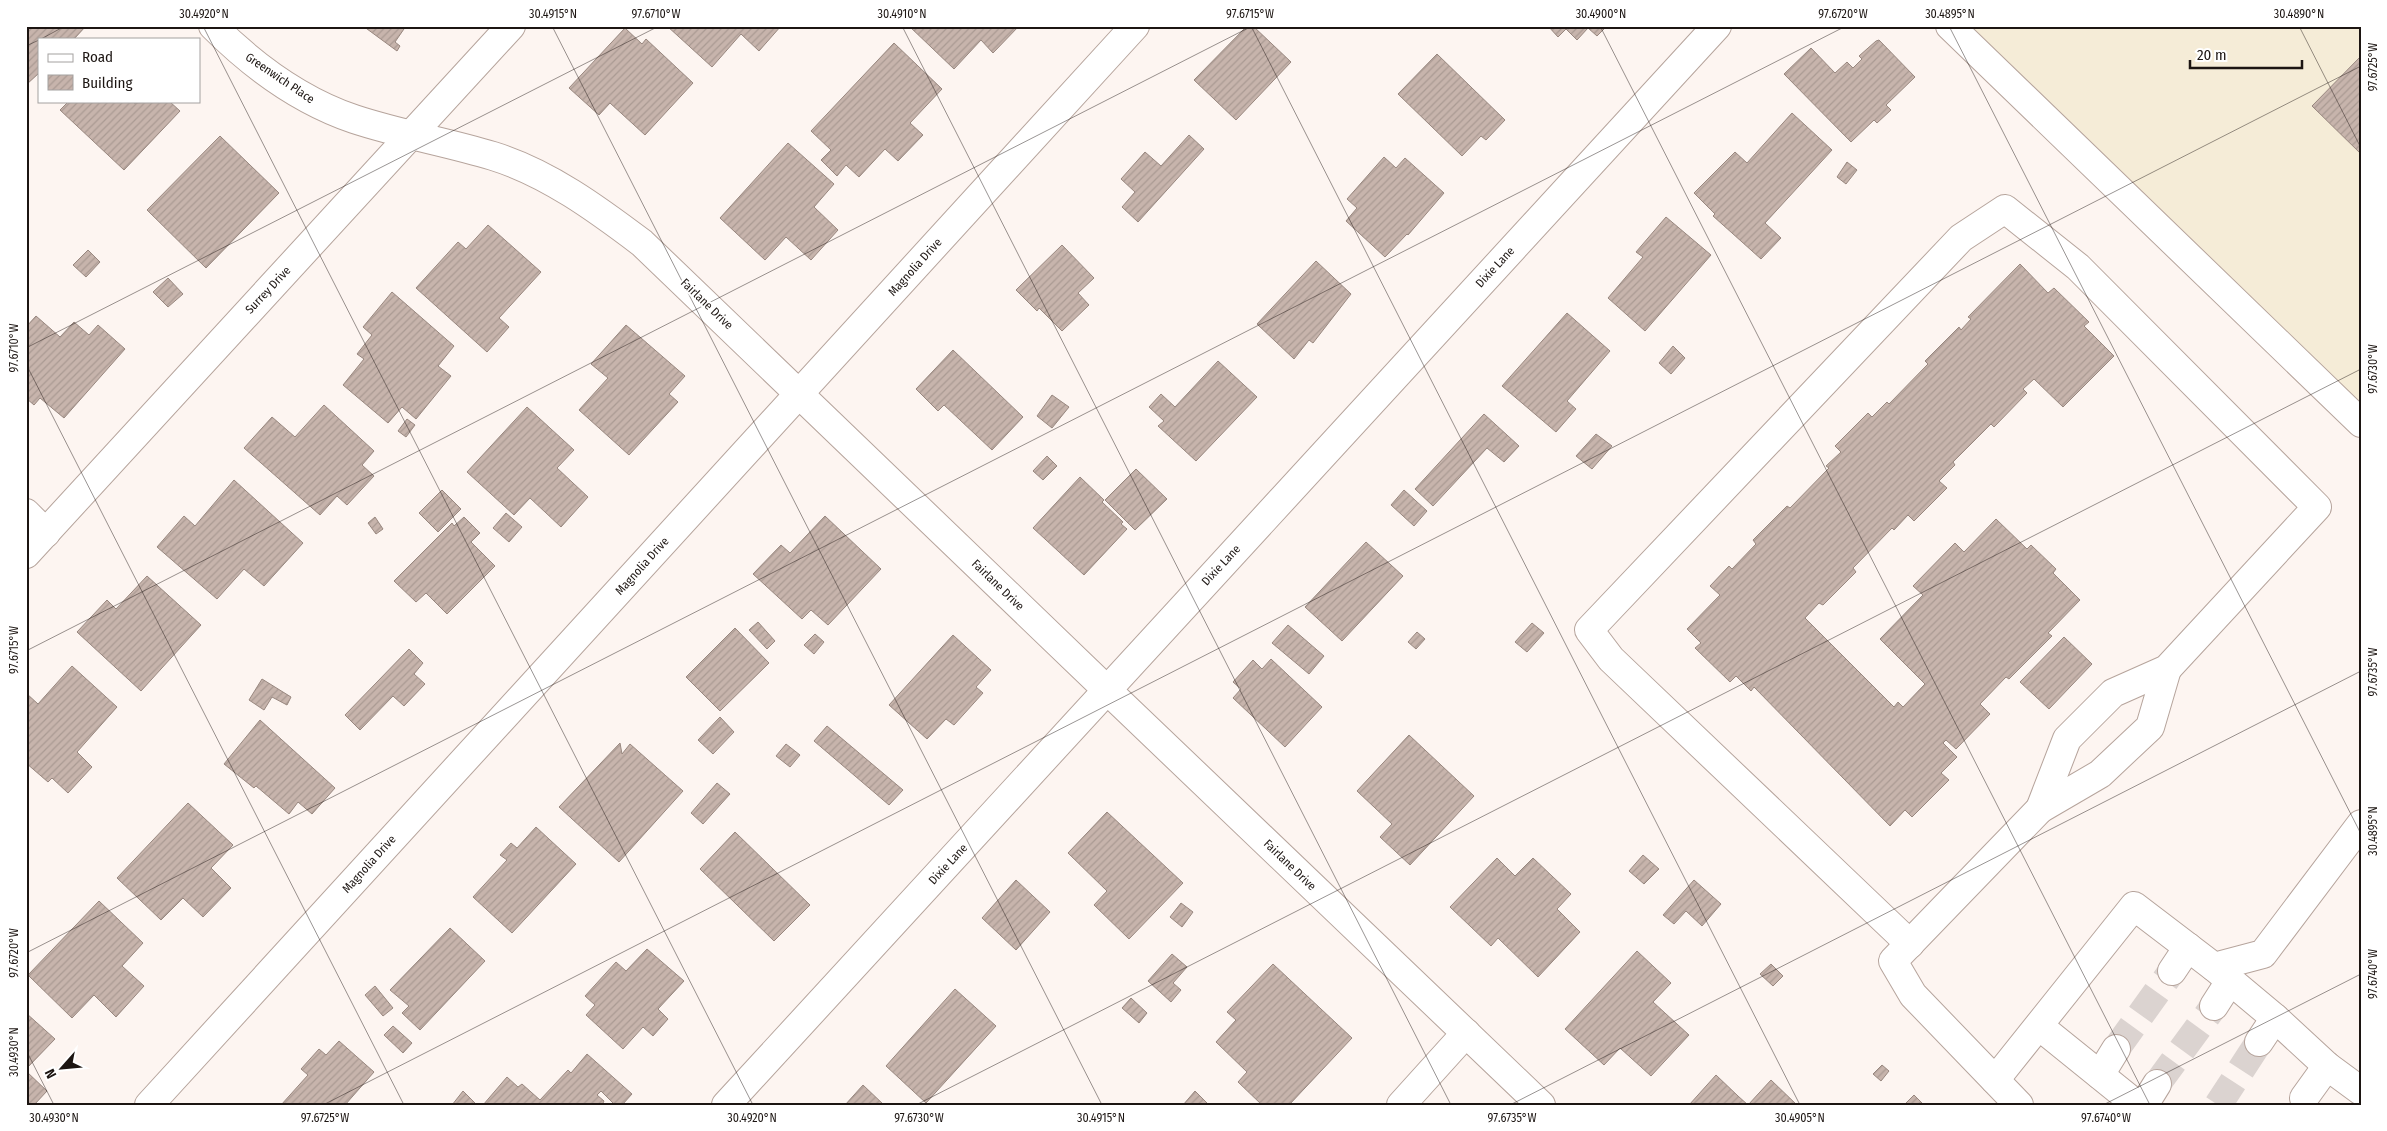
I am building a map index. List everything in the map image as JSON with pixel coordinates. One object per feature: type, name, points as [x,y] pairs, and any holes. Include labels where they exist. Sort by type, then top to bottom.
[{"type":"street","name":"Greenwich Place","points":[[212,26],[247,57],[298,92],[354,119],[411,135]]},
{"type":"street","name":"Surrey Drive","points":[[26,554],[510,26]]},
{"type":"street","name":"Magnolia Drive","points":[[149,1105],[1135,26]]},
{"type":"street","name":"Dixie Lane","points":[[726,1105],[1717,26]]},
{"type":"street","points":[[1950,26],[2361,423]]},
{"type":"street","name":"Fairlane Drive","points":[[411,135],[494,156],[532,172],[590,204],[642,243],[1541,1105]]},
{"type":"street","points":[[1910,944],[1618,666],[1590,630],[1961,238],[2005,209],[2078,267],[2317,507],[2167,669],[2113,693],[2066,739],[2040,809]]},
{"type":"street","points":[[26,513],[46,533]]},
{"type":"street","points":[[2019,1105],[1913,995],[1893,961],[2040,809],[2100,774],[2150,727],[2167,669]]},
{"type":"street","points":[[2214,1006],[2222,974],[2263,954],[2361,824]]},
{"type":"street","points":[[1995,1080],[2134,906],[2222,974],[2275,1018],[2327,1066],[2361,1091]]},
{"type":"street","points":[[2172,971],[2188,948]]},
{"type":"street","points":[[2259,1042],[2275,1018]]},
{"type":"street","points":[[2039,1026],[2137,1105]]},
{"type":"street","points":[[1401,1105],[1466,1033]]},
{"type":"street","points":[[2100,1075],[2116,1049]]},
{"type":"street","points":[[2304,1098],[2327,1066]]},
{"type":"shaded area","points":[[1957,26],[2361,26],[2361,410]]},
{"type":"building","points":[[26,26],[86,26],[75,38],[38,38],[38,74],[26,85]]},
{"type":"building","points":[[363,26],[406,26],[395,42],[400,46],[397,51]]},
{"type":"building","points":[[667,26],[781,26],[759,51],[741,34],[712,67]]},
{"type":"building","points":[[909,26],[1019,26],[993,53],[981,40],[954,69]]},
{"type":"building","points":[[1247,26],[1253,26],[1291,62],[1236,120],[1194,80]]},
{"type":"building","points":[[1548,26],[1607,26],[1597,36],[1588,28],[1577,40],[1566,29],[1558,37]]},
{"type":"building","points":[[625,28],[642,44],[646,39],[693,83],[645,135],[610,103],[599,115],[569,88]]},
{"type":"building","points":[[1879,40],[1915,77],[1886,105],[1891,110],[1877,123],[1874,120],[1851,142],[1784,74],[1811,48],[1835,73],[1847,62],[1853,68],[1862,59],[1859,56]]},
{"type":"building","points":[[894,43],[942,89],[910,123],[923,135],[898,161],[885,149],[859,177],[846,165],[837,176],[821,160],[831,150],[811,131]]},
{"type":"building","points":[[1437,54],[1505,120],[1486,140],[1481,136],[1462,156],[1398,94]]},
{"type":"building","points":[[2361,56],[2361,154],[2312,106]]},
{"type":"building","points":[[68,102],[170,102],[180,111],[124,170],[60,110]]},
{"type":"building","points":[[1792,113],[1832,150],[1765,223],[1781,238],[1761,259],[1713,216],[1715,214],[1694,193],[1735,152],[1747,163]]},
{"type":"building","points":[[1189,135],[1204,149],[1138,222],[1122,207],[1135,192],[1121,179],[1145,152],[1161,166]]},
{"type":"building","points":[[220,136],[279,193],[206,268],[147,210]]},
{"type":"building","points":[[788,143],[834,184],[814,207],[838,230],[811,260],[786,237],[765,260],[720,218]]},
{"type":"building","points":[[1384,157],[1396,168],[1405,158],[1444,193],[1408,235],[1385,257],[1346,221],[1357,208],[1347,199]]},
{"type":"building","points":[[1847,162],[1857,170],[1846,184],[1837,177]]},
{"type":"building","points":[[1666,217],[1711,255],[1645,331],[1608,298],[1643,257],[1636,252]]},
{"type":"building","points":[[488,225],[541,272],[499,318],[509,327],[487,352],[416,288],[458,242],[466,249]]},
{"type":"building","points":[[1062,245],[1094,278],[1078,293],[1089,305],[1062,331],[1039,308],[1037,311],[1016,290]]},
{"type":"building","points":[[88,250],[100,262],[86,277],[73,265]]},
{"type":"building","points":[[1316,261],[1351,294],[1313,343],[1309,340],[1294,359],[1257,324]]},
{"type":"building","points":[[2020,264],[2048,293],[2054,288],[2089,322],[2084,326],[2114,356],[2063,407],[2034,379],[2023,389],[2027,393],[1994,427],[1991,424],[1953,462],[1955,465],[1939,481],[1947,488],[1914,521],[1908,515],[1894,530],[1892,528],[1853,568],[1856,572],[1823,605],[1819,603],[1805,618],[1894,707],[1898,702],[1903,707],[1925,684],[1880,639],[1923,595],[1913,586],[1955,543],[1964,552],[1996,519],[2027,549],[2031,545],[2056,569],[2053,573],[2080,600],[2048,633],[2052,636],[2009,679],[2006,677],[1980,704],[1990,714],[1956,749],[1946,740],[1943,743],[1957,757],[1941,773],[1949,780],[1912,817],[1905,810],[1890,826],[1754,687],[1751,691],[1736,676],[1730,682],[1695,648],[1701,643],[1687,629],[1720,595],[1710,586],[1729,566],[1732,569],[1756,544],[1753,540],[1787,506],[1790,508],[1829,468],[1826,466],[1841,452],[1835,446],[1868,413],[1872,417],[1887,402],[1889,404],[1928,364],[1925,361],[1959,327],[1961,330],[1971,319],[1968,317]]},
{"type":"building","points":[[168,278],[183,294],[168,307],[153,292]]},
{"type":"building","points":[[392,292],[454,346],[438,366],[451,376],[416,419],[402,407],[388,423],[343,385],[364,359],[357,354],[372,335],[363,327]]},
{"type":"building","points":[[1567,313],[1610,351],[1567,401],[1576,409],[1556,432],[1502,386]]},
{"type":"building","points":[[36,316],[60,337],[74,322],[89,335],[98,325],[125,349],[64,418],[40,398],[34,405],[26,398],[26,327]]},
{"type":"building","points":[[626,325],[685,376],[669,394],[678,402],[629,455],[579,410],[608,378],[591,364]]},
{"type":"building","points":[[1673,346],[1685,358],[1671,374],[1659,363]]},
{"type":"building","points":[[953,350],[1023,417],[992,450],[944,405],[938,411],[916,389]]},
{"type":"building","points":[[1218,361],[1257,397],[1196,461],[1158,426],[1164,421],[1149,407],[1161,394],[1175,407]]},
{"type":"building","points":[[1052,395],[1069,407],[1052,428],[1037,416]]},
{"type":"building","points":[[324,405],[374,451],[362,465],[374,476],[347,505],[337,496],[320,515],[244,448],[272,417],[295,437]]},
{"type":"building","points":[[527,407],[574,450],[557,468],[588,497],[561,527],[530,498],[514,515],[467,472]]},
{"type":"building","points":[[1484,414],[1519,446],[1504,462],[1487,448],[1433,506],[1415,489]]},
{"type":"building","points":[[407,419],[415,425],[406,437],[398,431]]},
{"type":"building","points":[[1596,434],[1612,446],[1592,469],[1576,456]]},
{"type":"building","points":[[1047,456],[1057,466],[1043,480],[1033,471]]},
{"type":"building","points":[[1136,469],[1167,499],[1135,530],[1105,500]]},
{"type":"building","points":[[1080,477],[1104,500],[1102,502],[1123,522],[1121,524],[1127,529],[1084,575],[1033,528]]},
{"type":"building","points":[[234,480],[303,543],[264,586],[244,569],[217,599],[157,547],[184,516],[195,526]]},
{"type":"building","points":[[442,490],[461,509],[438,532],[419,513]]},
{"type":"building","points":[[1404,490],[1427,511],[1414,526],[1391,505]]},
{"type":"building","points":[[506,513],[522,527],[509,542],[493,528]]},
{"type":"building","points":[[825,516],[881,569],[828,625],[811,610],[802,619],[753,574],[781,545],[790,553]]},
{"type":"building","points":[[375,517],[383,529],[376,534],[368,523]]},
{"type":"building","points":[[464,517],[480,533],[471,542],[495,566],[447,614],[426,593],[416,602],[394,581],[452,523],[454,526]]},
{"type":"building","points":[[1366,542],[1403,576],[1342,641],[1305,607]]},
{"type":"building","points":[[147,576],[201,625],[141,691],[77,632],[107,600],[116,609]]},
{"type":"building","points":[[758,622],[775,641],[767,649],[749,630]]},
{"type":"building","points":[[1532,623],[1544,633],[1527,652],[1515,642]]},
{"type":"building","points":[[1288,625],[1324,656],[1309,674],[1272,643]]},
{"type":"building","points":[[735,628],[769,663],[720,711],[686,677]]},
{"type":"building","points":[[1417,632],[1425,639],[1416,649],[1408,642]]},
{"type":"building","points":[[815,634],[824,642],[814,654],[804,645]]},
{"type":"building","points":[[953,635],[991,670],[976,687],[983,693],[954,725],[946,719],[927,739],[889,705]]},
{"type":"building","points":[[2064,637],[2092,664],[2049,709],[2020,682]]},
{"type":"building","points":[[409,649],[423,663],[414,674],[425,684],[404,706],[393,696],[360,730],[345,715]]},
{"type":"building","points":[[1271,659],[1322,707],[1285,747],[1233,698],[1241,689],[1233,682],[1253,660],[1262,669]]},
{"type":"building","points":[[72,666],[117,707],[77,752],[92,767],[68,793],[52,778],[48,782],[26,763],[26,693],[38,704]]},
{"type":"building","points":[[262,679],[291,697],[287,705],[272,697],[264,710],[249,700]]},
{"type":"building","points":[[720,717],[734,732],[713,754],[698,740]]},
{"type":"building","points":[[260,720],[335,788],[312,814],[298,802],[289,814],[256,786],[254,788],[224,764]]},
{"type":"building","points":[[827,726],[903,790],[889,805],[814,741]]},
{"type":"building","points":[[1409,735],[1474,796],[1410,865],[1380,837],[1392,824],[1357,791]]},
{"type":"building","points":[[620,743],[622,754],[630,744],[683,791],[619,862],[559,807]]},
{"type":"building","points":[[786,744],[800,755],[790,767],[776,756]]},
{"type":"building","points":[[717,783],[730,794],[703,824],[691,813]]},
{"type":"building","points":[[188,803],[233,845],[211,868],[231,888],[203,917],[183,898],[161,920],[117,878]]},
{"type":"building","points":[[1107,812],[1183,883],[1129,939],[1094,905],[1107,891],[1068,853]]},
{"type":"building","points":[[536,827],[576,864],[512,933],[473,897],[507,860],[500,855],[511,843],[517,848]]},
{"type":"building","points":[[735,832],[810,905],[774,941],[700,869]]},
{"type":"building","points":[[1643,855],[1659,869],[1644,884],[1629,871]]},
{"type":"building","points":[[1497,858],[1515,876],[1533,858],[1571,894],[1557,909],[1580,932],[1538,977],[1498,938],[1491,946],[1450,907]]},
{"type":"building","points":[[1016,880],[1050,912],[1016,950],[982,918]]},
{"type":"building","points":[[1694,880],[1721,904],[1702,926],[1686,911],[1674,924],[1663,915]]},
{"type":"building","points":[[99,901],[143,943],[122,966],[144,986],[116,1017],[94,995],[72,1018],[28,975]]},
{"type":"building","points":[[1181,903],[1193,912],[1182,927],[1170,917]]},
{"type":"building","points":[[450,928],[485,961],[420,1030],[402,1013],[409,1006],[390,990]]},
{"type":"building","points":[[647,949],[684,981],[658,1009],[668,1019],[653,1036],[643,1027],[623,1049],[586,1015],[595,1005],[585,996],[616,962],[626,971]]},
{"type":"building","points":[[1637,951],[1671,983],[1653,1002],[1689,1035],[1651,1076],[1620,1048],[1604,1065],[1565,1029]]},
{"type":"building","points":[[1172,954],[1187,967],[1173,983],[1181,990],[1171,1002],[1148,981]]},
{"type":"building","points":[[1273,964],[1352,1038],[1289,1105],[1262,1105],[1238,1082],[1247,1072],[1216,1042],[1236,1020],[1227,1012]]},
{"type":"building","points":[[1771,964],[1783,976],[1773,986],[1760,974]]},
{"type":"building","points":[[375,986],[393,1008],[383,1016],[365,995]]},
{"type":"building","points":[[955,989],[996,1026],[926,1103],[886,1066]]},
{"type":"building","points":[[1131,998],[1147,1013],[1139,1023],[1122,1008]]},
{"type":"building","points":[[26,1013],[55,1039],[26,1069]]},
{"type":"building","points":[[393,1026],[412,1043],[403,1053],[384,1035]]},
{"type":"building","points":[[339,1041],[374,1072],[345,1105],[281,1105],[308,1075],[301,1069],[319,1049],[326,1055]]},
{"type":"building","points":[[587,1054],[632,1094],[622,1105],[615,1105],[601,1091],[597,1095],[604,1101],[602,1105],[483,1105],[507,1077],[518,1087],[522,1084],[540,1100],[568,1070],[571,1073]]},
{"type":"building","points":[[1882,1065],[1889,1071],[1881,1081],[1873,1074]]},
{"type":"building","points":[[26,1071],[47,1091],[34,1105],[26,1105]]},
{"type":"building","points":[[1716,1075],[1738,1096],[1748,1105],[1689,1105]]},
{"type":"building","points":[[1771,1080],[1797,1105],[1748,1105]]},
{"type":"building","points":[[863,1085],[884,1105],[845,1105]]},
{"type":"building","points":[[463,1091],[475,1103],[473,1105],[452,1105]]},
{"type":"building","points":[[1195,1091],[1209,1105],[1183,1105]]},
{"type":"building","points":[[1914,1095],[1924,1105],[1904,1105]]},
{"type":"tunnel","points":[[2116,1049],[2172,971]]},
{"type":"tunnel","points":[[2157,1084],[2214,1006]]},
{"type":"tunnel","points":[[2218,1105],[2259,1042]]}]
